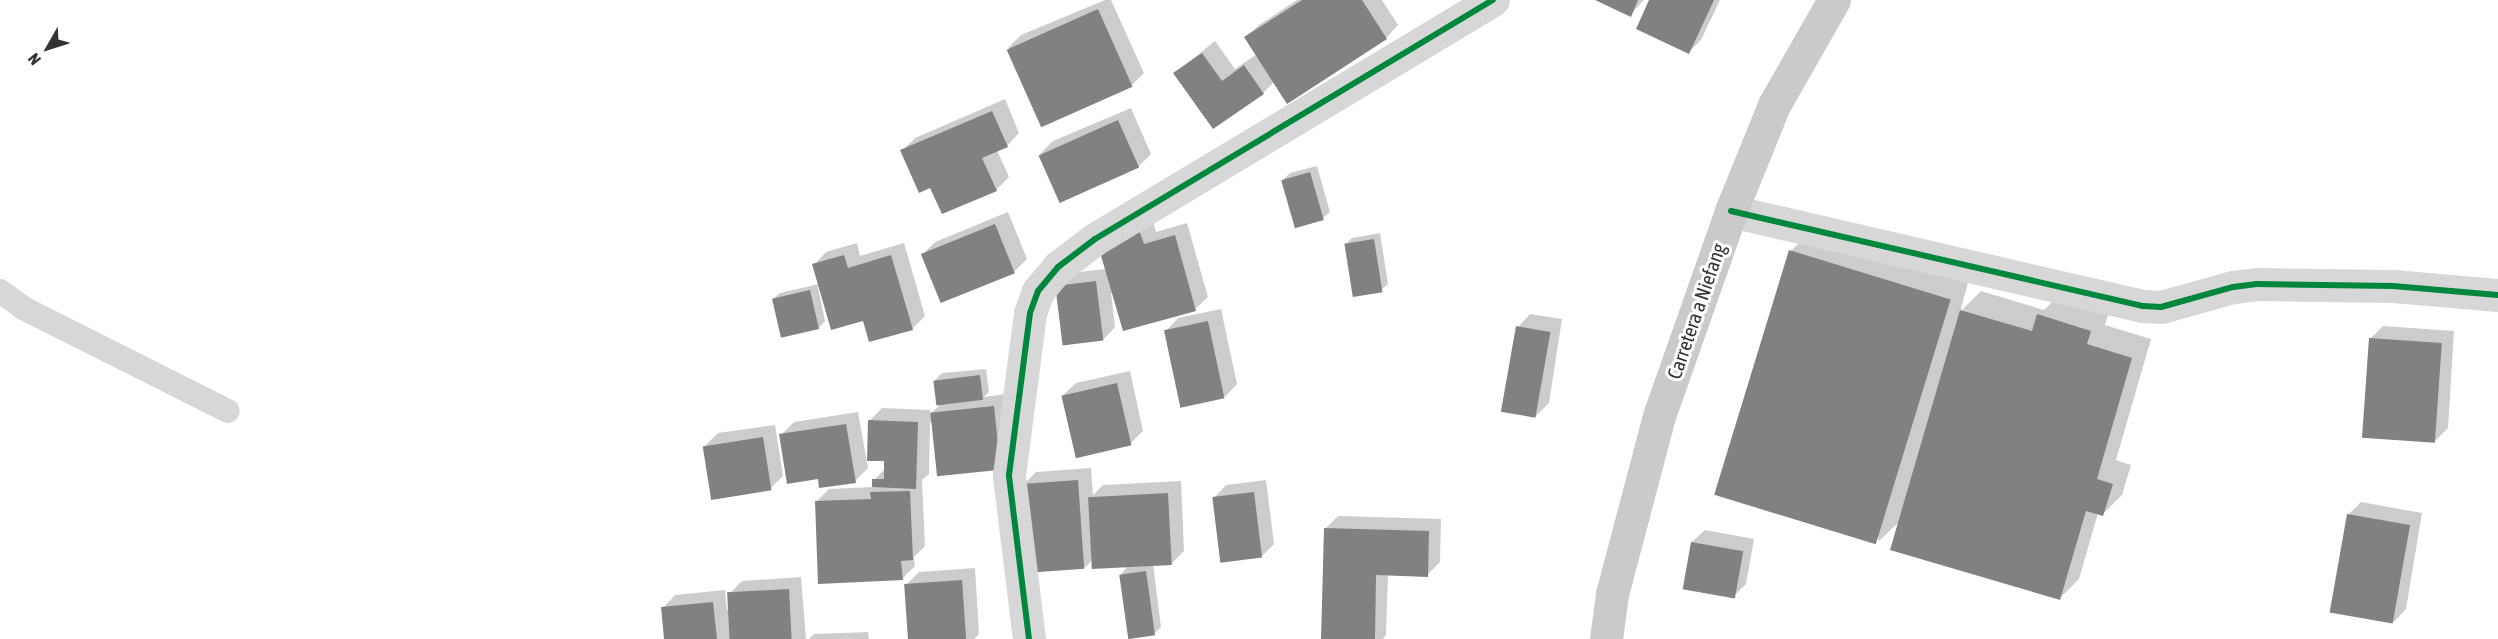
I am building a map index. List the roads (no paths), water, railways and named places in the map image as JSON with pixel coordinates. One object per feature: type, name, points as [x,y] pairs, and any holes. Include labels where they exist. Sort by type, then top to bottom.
[{"type":"main road","name":"Carretera a Niefang","points":[[1606,639],[1612,594],[1659,416],[1731,211],[1774,105],[1834,0]]},
{"type":"street","points":[[1029,639],[1009,476],[1030,313],[1038,291],[1058,267],[1095,239],[1493,0]]},
{"type":"street","points":[[1731,211],[2143,306],[2161,307],[2233,287],[2257,284],[2393,286],[2498,295]]},
{"type":"lane","points":[[0,291],[23,308],[228,411]]}]
